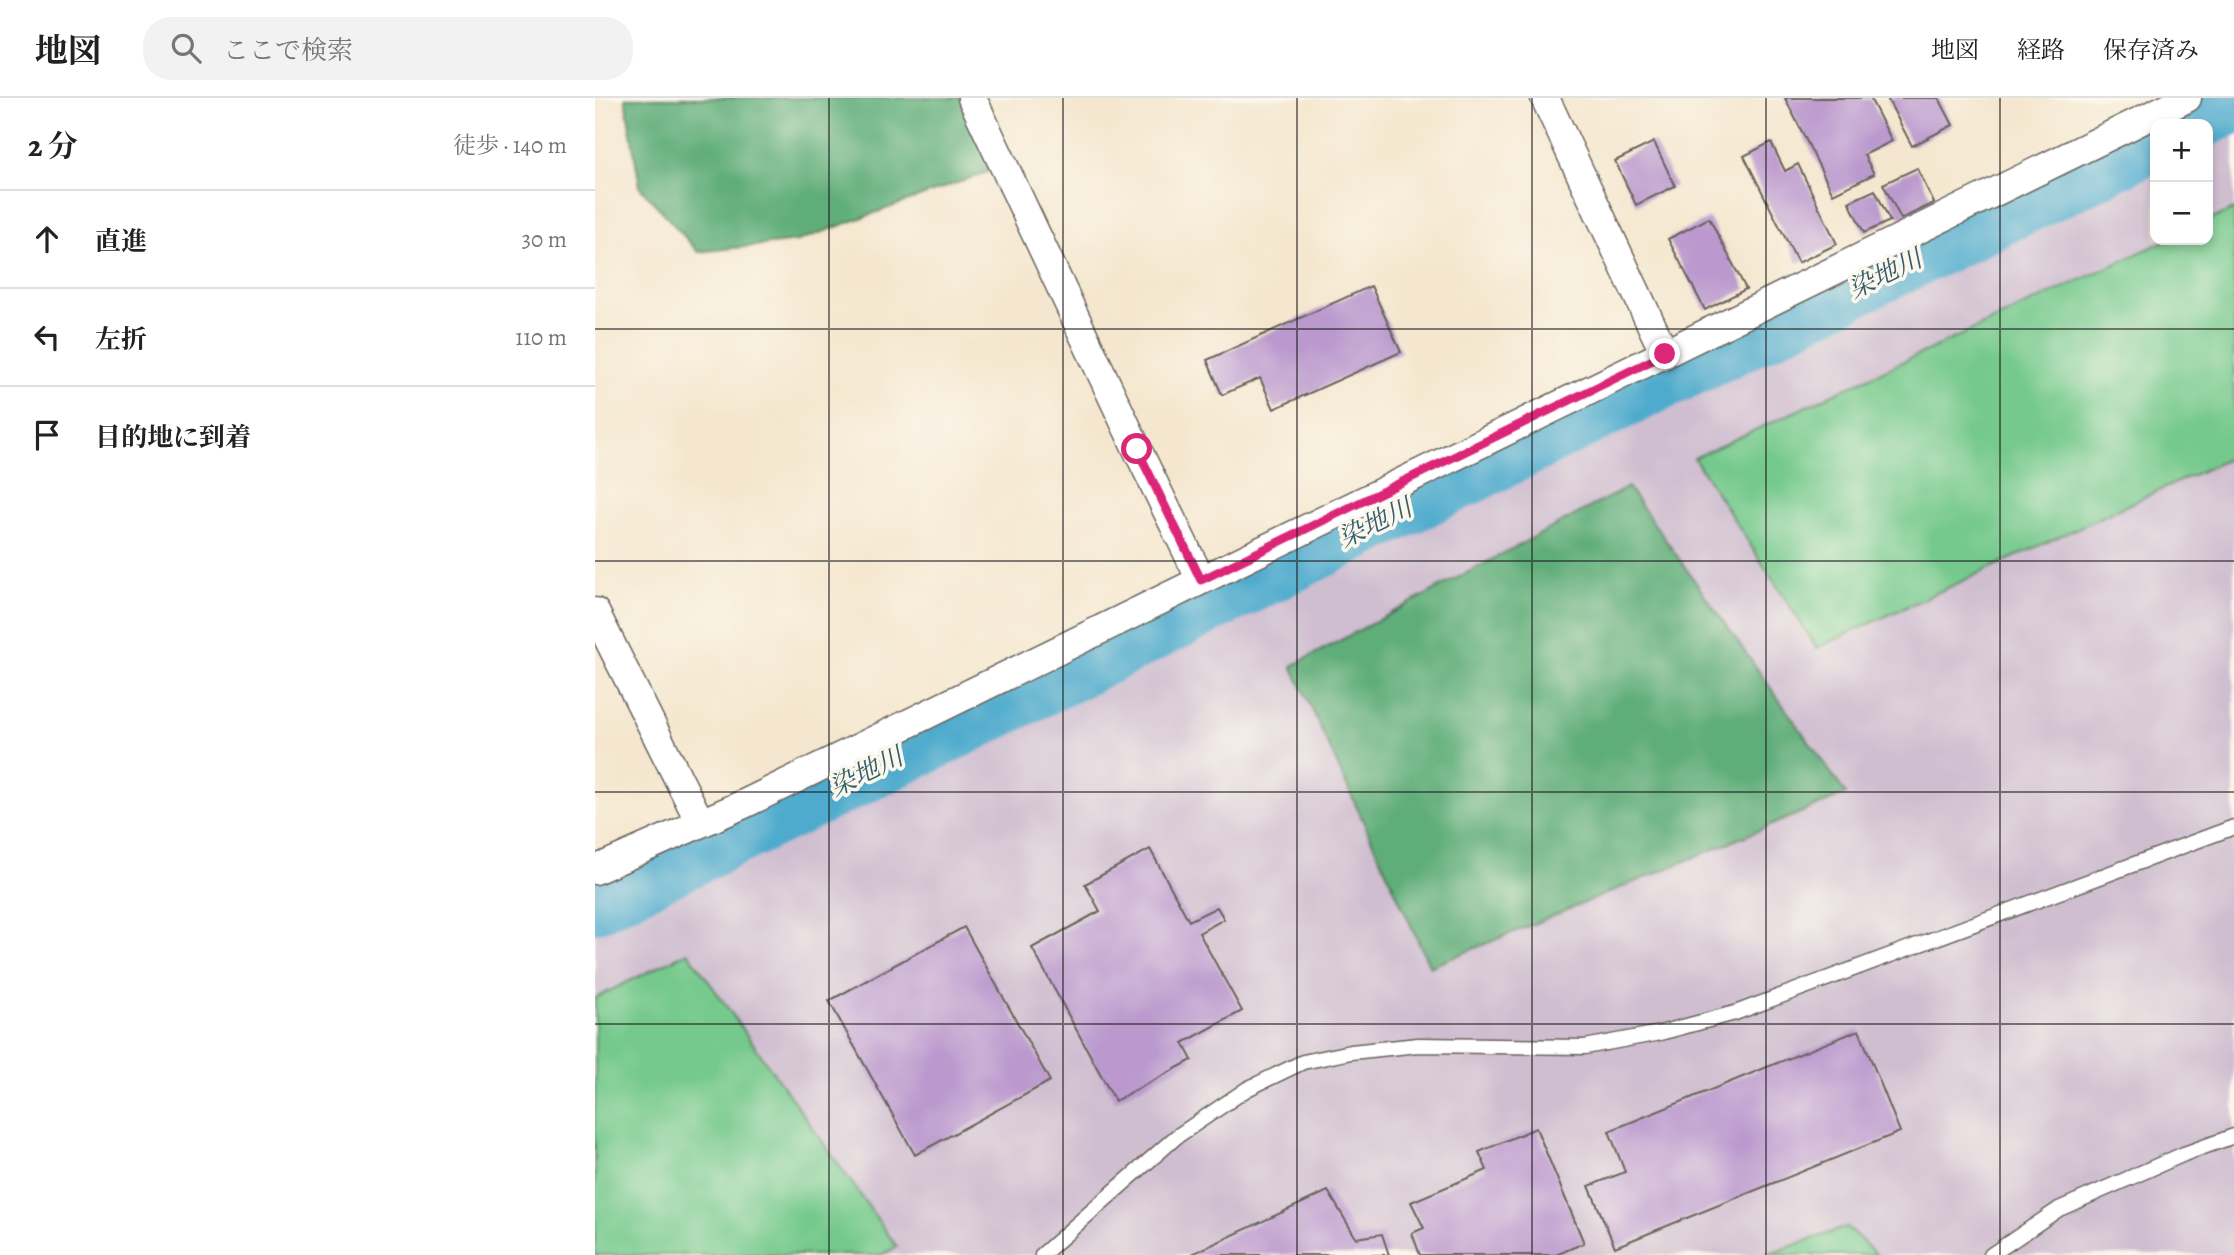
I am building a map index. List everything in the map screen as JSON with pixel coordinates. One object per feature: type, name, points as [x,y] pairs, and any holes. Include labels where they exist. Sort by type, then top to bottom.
[{"type":"street","points":[[972,98],[1201,580]]},
{"type":"street","points":[[1545,98],[1665,354]]},
{"type":"street","points":[[595,870],[744,804],[2187,98]]},
{"type":"street","points":[[595,612],[700,822]]},
{"type":"lane","points":[[1042,1255],[1176,1137],[1247,1090],[1303,1062],[1351,1052],[1418,1045],[1585,1047],[1660,1033],[1735,1013],[2234,827]]},
{"type":"lane","points":[[1991,1255],[2059,1209],[2184,1154],[2234,1136]]},
{"type":"shaded area","points":[[2234,118],[2234,1255],[595,1255],[595,924],[2150,159],[2150,245],[2213,245],[2213,128]]},
{"type":"green space","points":[[625,98],[972,98],[1004,166],[798,241],[698,252],[640,187]]},
{"type":"green space","points":[[2234,209],[2234,456],[1817,648],[1694,458],[2156,245],[2213,245],[2213,219]]},
{"type":"green space","points":[[1628,487],[1846,794],[1430,967],[1292,666]]},
{"type":"green space","points":[[688,952],[897,1247],[881,1255],[595,1255],[595,998]]},
{"type":"green space","points":[[1847,1227],[1877,1255],[1766,1255]]},
{"type":"building","points":[[1785,98],[1870,98],[1892,141],[1864,155],[1874,174],[1833,194]]},
{"type":"building","points":[[1887,98],[1939,98],[1953,125],[1912,146]]},
{"type":"building","points":[[1654,142],[1675,186],[1636,205],[1615,161]]},
{"type":"building","points":[[1771,142],[1785,171],[1798,164],[1837,244],[1798,263],[1744,156]]},
{"type":"building","points":[[1917,168],[1934,203],[1901,219],[1883,184]]},
{"type":"building","points":[[1875,190],[1890,221],[1864,233],[1849,202]]},
{"type":"building","points":[[1709,218],[1746,289],[1705,310],[1668,239]]},
{"type":"building","points":[[1371,286],[1401,352],[1274,409],[1260,378],[1222,395],[1207,360]]},
{"type":"building","points":[[1150,849],[1189,921],[1217,907],[1224,919],[1199,933],[1242,1011],[1183,1043],[1192,1060],[1115,1101],[1032,948],[1100,911],[1085,884]]},
{"type":"building","points":[[964,927],[1050,1081],[915,1155],[829,1001]]},
{"type":"building","points":[[1859,1030],[1900,1132],[1615,1247],[1589,1186],[1625,1172],[1609,1131]]},
{"type":"building","points":[[1536,1128],[1584,1243],[1556,1255],[1420,1255],[1412,1233],[1424,1228],[1411,1202],[1487,1170],[1479,1152]]},
{"type":"building","points":[[1328,1191],[1356,1238],[1382,1234],[1389,1255],[1190,1255]]},
{"type":"waterway","name":"染地川","points":[[2202,119],[2234,104]]},
{"type":"waterway","name":"染地川","points":[[595,904],[948,734],[1588,417],[2150,144]]},
{"type":"route","points":[[1137,449],[1201,580],[1665,354]]}]
